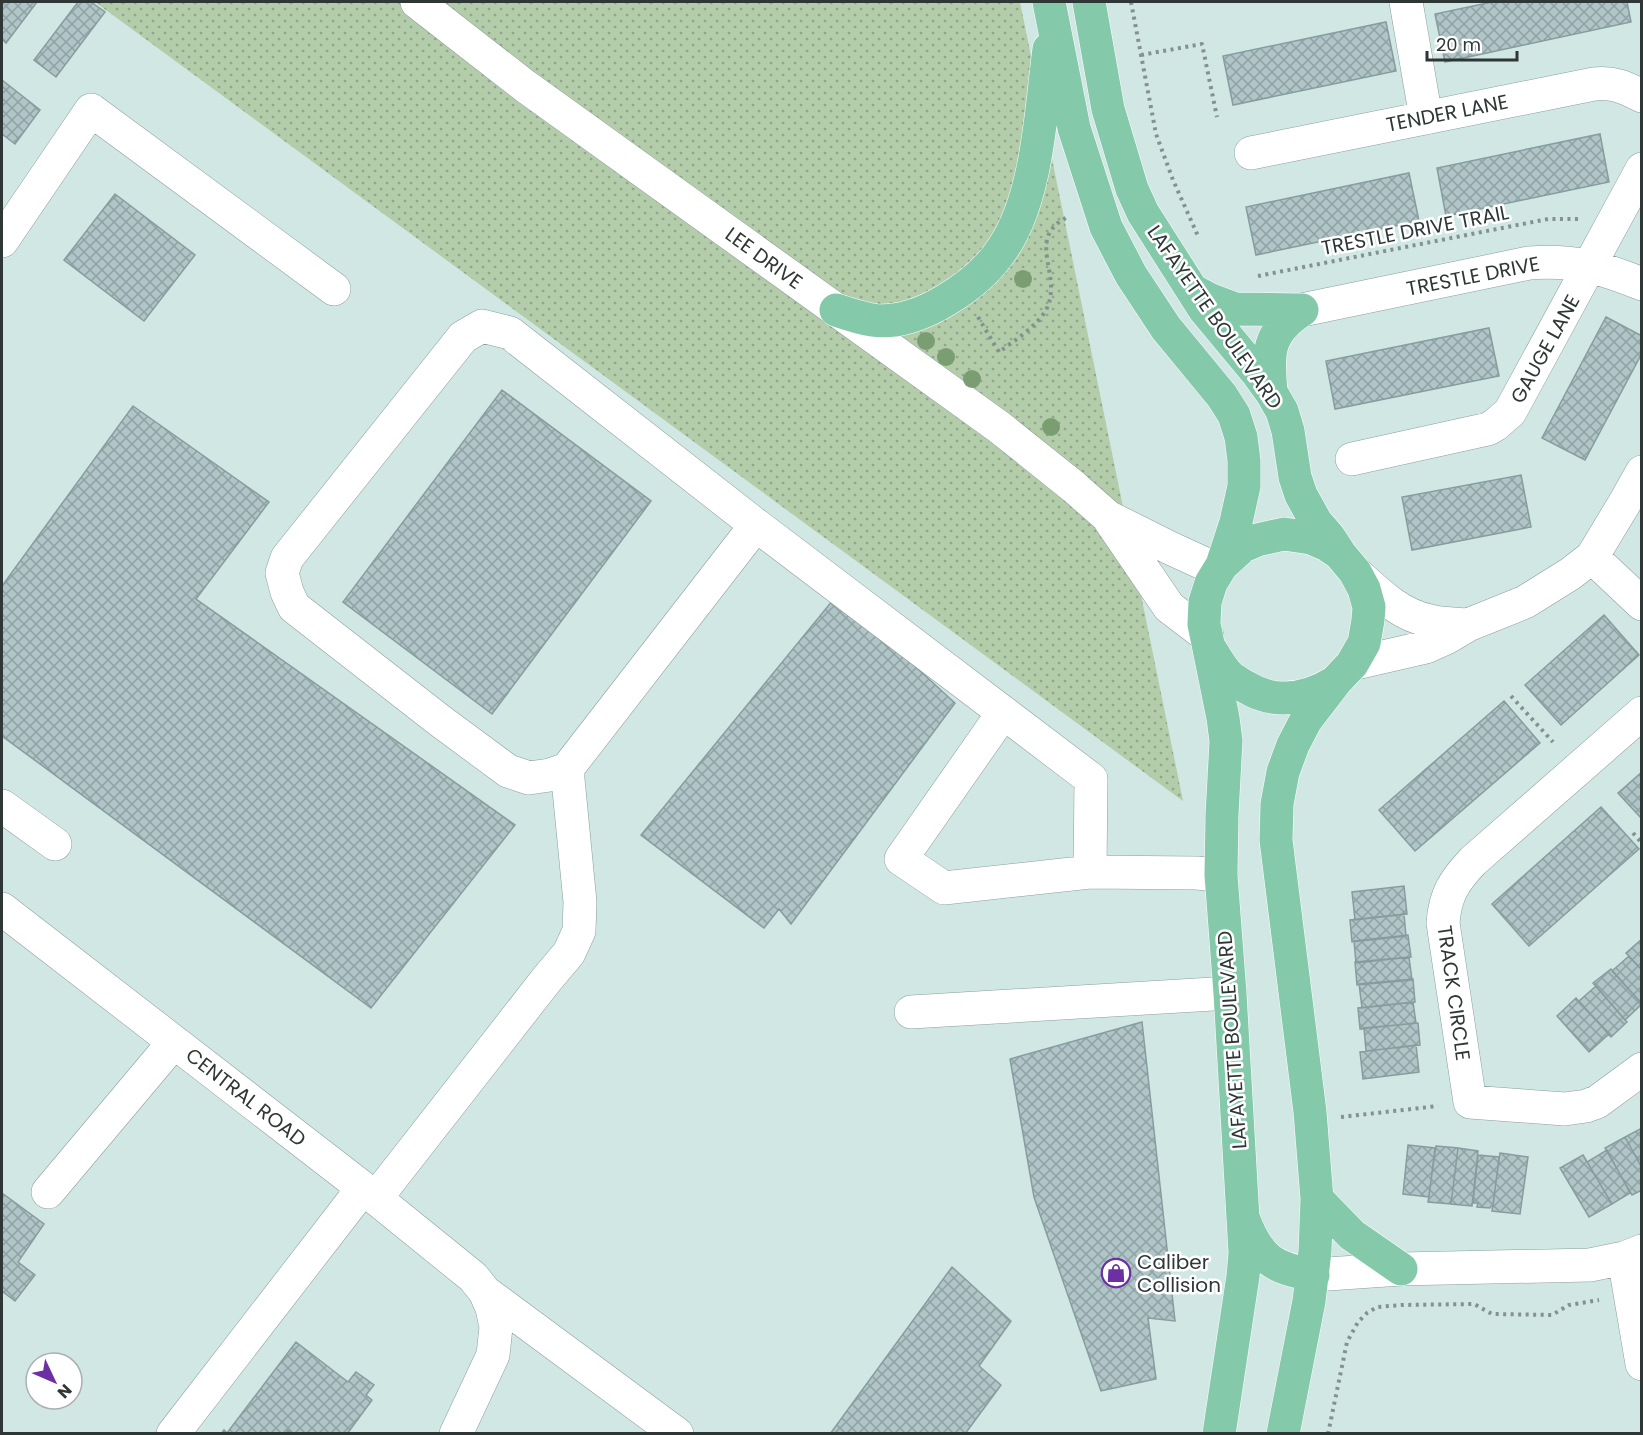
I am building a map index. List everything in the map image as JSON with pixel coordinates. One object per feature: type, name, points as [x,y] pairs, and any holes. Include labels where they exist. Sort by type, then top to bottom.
[{"type":"main road","name":"LAFAYETTE BOULEVARD","points":[[1089,2],[1108,109],[1132,189],[1143,213],[1204,309],[1258,374],[1282,411],[1301,495],[1316,522],[1348,563],[1364,589],[1369,607],[1364,643],[1344,673],[1306,720],[1283,772],[1277,804],[1276,840],[1310,1112],[1317,1199],[1313,1275],[1283,1434]]},
{"type":"main road","points":[[836,310],[872,320],[890,320],[926,311],[959,293],[985,271],[1003,249],[1014,229],[1025,199],[1036,149],[1050,11]]},
{"type":"main road","name":"LAFAYETTE BOULEVARD","points":[[1050,11],[1074,128],[1106,227],[1131,275],[1166,328],[1222,396],[1234,415],[1241,437],[1244,461],[1244,486],[1236,522],[1205,602],[1204,624],[1226,741],[1221,875],[1245,1253],[1219,1434]]},
{"type":"main road","points":[[1192,290],[1235,309],[1302,310]]},
{"type":"main road","points":[[1271,392],[1269,360],[1272,343],[1277,333],[1292,316],[1302,310]]},
{"type":"main road","name":"LAFAYETTE BOULEVARD","points":[[1220,567],[1243,546],[1257,540],[1284,534],[1311,538],[1327,545],[1348,563]]},
{"type":"main road","name":"LAFAYETTE BOULEVARD","points":[[1208,641],[1220,665],[1232,678],[1255,693],[1270,697],[1288,699],[1306,696],[1322,690],[1344,673]]},
{"type":"main road","points":[[1317,1199],[1353,1235],[1401,1269]]},
{"type":"main road","points":[[1243,1216],[1250,1236],[1268,1260],[1279,1267],[1313,1275]]},
{"type":"street","name":"LEE DRIVE","points":[[417,2],[525,86],[999,427],[1108,517]]},
{"type":"street","points":[[1406,2],[1426,118]]},
{"type":"street","name":"TENDER LANE","points":[[1251,153],[1608,82],[1641,96]]},
{"type":"street","points":[[2,241],[91,110],[334,289]]},
{"type":"street","name":"GAUGE LANE","points":[[1352,459],[1488,429],[1503,419],[1515,405],[1641,169]]},
{"type":"street","name":"TRESTLE DRIVE","points":[[1302,310],[1529,263],[1551,261],[1609,271],[1641,284]]},
{"type":"street","points":[[756,525],[567,769],[550,775],[529,778],[508,771],[294,607],[282,573],[287,558],[463,337],[482,326],[510,333],[756,525],[1091,779],[1090,872]]},
{"type":"street","points":[[1344,673],[1426,647],[1468,625],[1525,602],[1570,574],[1592,557],[1641,472]]},
{"type":"street","points":[[1108,517],[1170,548],[1220,567]]},
{"type":"street","points":[[1108,517],[1169,608],[1208,641]]},
{"type":"street","points":[[1592,557],[1641,604]]},
{"type":"street","points":[[1348,563],[1386,601],[1410,614],[1429,621],[1468,625]]},
{"type":"street","points":[[1003,713],[901,859],[944,888],[1090,872],[1221,875]]},
{"type":"street","name":"TRACK CIRCLE","points":[[1641,713],[1462,873],[1444,905],[1443,922],[1470,1102],[1565,1109],[1586,1106],[1602,1098],[1641,1069]]},
{"type":"street","points":[[173,1434],[369,1193],[569,953],[579,931],[580,902],[567,769]]},
{"type":"street","points":[[2,806],[56,844]]},
{"type":"street","name":"CENTRAL ROAD","points":[[2,909],[369,1193],[473,1277],[485,1292]]},
{"type":"street","points":[[911,1012],[1230,993]]},
{"type":"street","points":[[48,1192],[174,1042]]},
{"type":"street","points":[[1313,1275],[1401,1269],[1590,1265],[1633,1254],[1641,1364]]},
{"type":"street","points":[[456,1434],[493,1355],[496,1327],[492,1308],[485,1292]]},
{"type":"street","points":[[485,1292],[677,1434]]},
{"type":"path","points":[[1131,2],[1156,134],[1173,180],[1202,243]]},
{"type":"path","points":[[1141,55],[1202,44],[1217,117]]},
{"type":"path","points":[[959,293],[999,352],[1046,311],[1051,290],[1048,234],[1055,224],[1076,213]]},
{"type":"path","name":"TRESTLE DRIVE TRAIL","points":[[1254,277],[1548,219],[1584,219]]},
{"type":"path","points":[[1511,696],[1553,742]]},
{"type":"path","points":[[1633,833],[1641,843]]},
{"type":"path","points":[[1340,1117],[1406,1109]]},
{"type":"path","points":[[1328,1434],[1347,1342],[1358,1322],[1377,1307],[1474,1304],[1492,1314],[1551,1315],[1569,1305],[1601,1299]]},
{"type":"green space","points":[[95,2],[1020,2],[1183,801]]},
{"type":"building","points":[[2,2],[37,2],[6,43],[2,39]]},
{"type":"building","points":[[78,2],[91,2],[105,12],[56,77],[34,60]]},
{"type":"building","points":[[1492,2],[1627,2],[1631,22],[1445,62],[1435,14]]},
{"type":"building","points":[[1386,22],[1396,71],[1233,105],[1223,56]]},
{"type":"building","points":[[2,80],[40,110],[15,144],[2,134]]},
{"type":"building","points":[[1600,134],[1609,182],[1446,216],[1437,168]]},
{"type":"building","points":[[1409,173],[1419,221],[1256,255],[1246,207]]},
{"type":"building","points":[[115,194],[195,255],[144,321],[64,260]]},
{"type":"building","points":[[1606,317],[1642,336],[1642,353],[1585,460],[1542,438]]},
{"type":"building","points":[[1489,328],[1499,376],[1335,409],[1326,361]]},
{"type":"building","points":[[502,390],[651,501],[492,714],[343,602]]},
{"type":"building","points":[[133,406],[269,502],[196,599],[515,825],[371,1008],[2,736],[2,586]]},
{"type":"building","points":[[1521,475],[1531,527],[1412,550],[1402,497]]},
{"type":"building","points":[[837,595],[955,703],[791,924],[779,909],[764,928],[641,835]]},
{"type":"building","points":[[1604,615],[1639,655],[1561,725],[1525,685]]},
{"type":"building","points":[[1504,701],[1540,743],[1415,851],[1379,810]]},
{"type":"building","points":[[1642,772],[1642,819],[1618,793]]},
{"type":"building","points":[[1601,807],[1639,849],[1529,946],[1492,904]]},
{"type":"building","points":[[1404,886],[1407,914],[1355,920],[1352,892]]},
{"type":"building","points":[[1404,914],[1406,936],[1352,942],[1350,920]]},
{"type":"building","points":[[1408,935],[1411,957],[1356,963],[1354,941]]},
{"type":"building","points":[[1642,939],[1642,970],[1626,953]]},
{"type":"building","points":[[1629,956],[1642,970],[1642,1004],[1612,971]]},
{"type":"building","points":[[1409,957],[1412,980],[1357,985],[1355,962]]},
{"type":"building","points":[[1611,969],[1642,1004],[1625,1020],[1593,983]]},
{"type":"building","points":[[1413,979],[1415,1002],[1362,1008],[1359,984]]},
{"type":"building","points":[[1596,986],[1627,1022],[1611,1037],[1579,1001]]},
{"type":"building","points":[[1576,998],[1609,1034],[1589,1052],[1557,1016]]},
{"type":"building","points":[[1413,1002],[1416,1023],[1360,1029],[1358,1008]]},
{"type":"building","points":[[1142,1022],[1175,1321],[1148,1318],[1156,1379],[1101,1391],[1034,1197],[1010,1059]]},
{"type":"building","points":[[1418,1023],[1420,1045],[1366,1051],[1364,1028]]},
{"type":"building","points":[[1416,1045],[1419,1072],[1363,1079],[1360,1052]]},
{"type":"building","points":[[1642,1128],[1642,1168],[1625,1137]]},
{"type":"building","points":[[1625,1137],[1642,1168],[1642,1190],[1632,1195],[1605,1148]]},
{"type":"building","points":[[1408,1145],[1435,1148],[1429,1197],[1403,1194]]},
{"type":"building","points":[[1436,1146],[1458,1148],[1451,1204],[1428,1202]]},
{"type":"building","points":[[1458,1148],[1478,1151],[1472,1206],[1451,1204]]},
{"type":"building","points":[[1607,1150],[1630,1193],[1612,1204],[1587,1162]]},
{"type":"building","points":[[1500,1153],[1528,1157],[1520,1214],[1492,1211]]},
{"type":"building","points":[[1478,1155],[1499,1157],[1493,1206],[1490,1208],[1477,1207],[1478,1203],[1473,1203]]},
{"type":"building","points":[[1583,1155],[1612,1204],[1589,1217],[1560,1168]]},
{"type":"building","points":[[2,1193],[44,1224],[18,1262],[35,1275],[15,1301],[3,1292],[2,1294]]},
{"type":"building","points":[[952,1267],[1011,1321],[979,1366],[1001,1385],[965,1434],[830,1434]]},
{"type":"building","points":[[296,1342],[348,1382],[356,1372],[374,1385],[366,1395],[372,1400],[347,1434],[293,1434],[288,1430],[285,1434],[221,1434],[224,1430],[227,1433]]},
{"type":"place","name":"Caliber Collision","points":[[1116,1273]]}]
